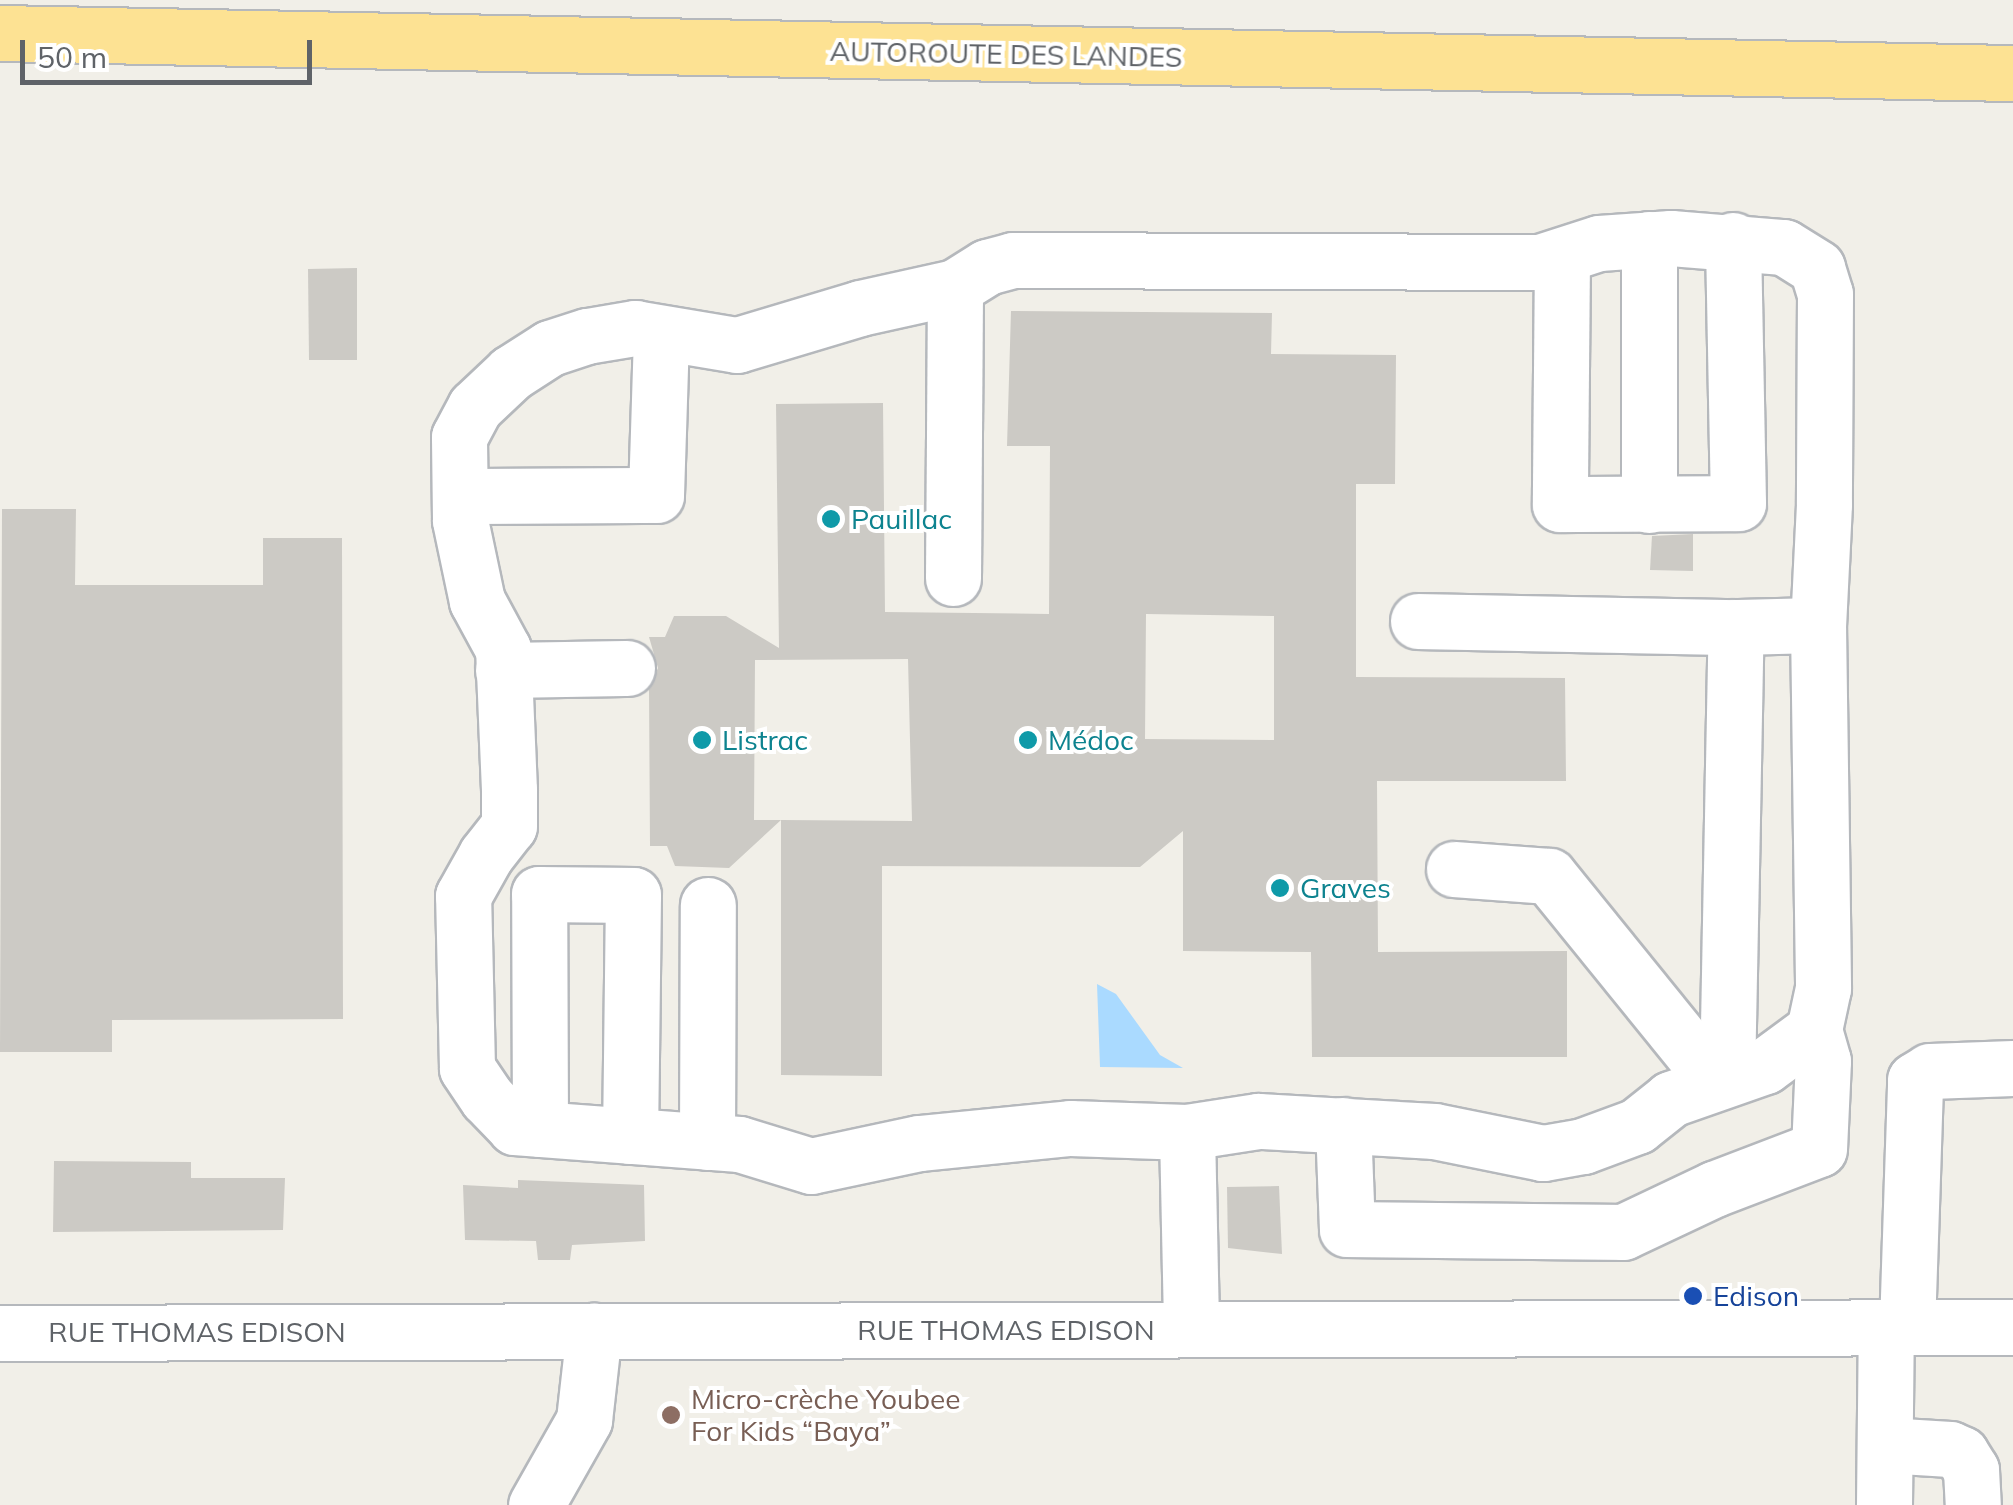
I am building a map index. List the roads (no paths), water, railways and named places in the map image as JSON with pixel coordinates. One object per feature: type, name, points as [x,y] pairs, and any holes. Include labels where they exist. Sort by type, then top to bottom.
[{"type":"highway","name":"AUTOROUTE DES LANDES","points":[[0,33],[2013,73]]},
{"type":"highway","points":[[0,64],[208,63],[512,43]]},
{"type":"street","points":[[1649,239],[1649,506]]},
{"type":"street","points":[[1343,1125],[1346,1229],[1623,1232],[1714,1189],[1819,1149],[1822,1061],[1814,1030],[1823,988],[1818,625],[1824,504],[1825,294],[1817,268],[1784,246],[1733,240],[1649,239],[1599,243],[1540,262],[1013,260],[988,267],[955,288],[844,312],[737,345],[635,328],[587,336],[550,348],[511,374],[476,406],[459,437],[460,520],[477,600],[503,649],[510,826],[486,855],[463,896],[467,1068],[486,1098],[515,1127],[739,1144],[810,1166],[919,1143],[1070,1128],[1187,1132],[1258,1121],[1343,1125],[1434,1132],[1544,1153],[1584,1146],[1637,1126],[1672,1099],[1765,1066],[1814,1030]]},
{"type":"street","points":[[1733,240],[1738,504]]},
{"type":"street","points":[[1562,256],[1560,504],[1824,504]]},
{"type":"street","points":[[953,578],[955,288]]},
{"type":"street","points":[[460,496],[656,495],[661,335]]},
{"type":"street","points":[[1418,621],[1818,625]]},
{"type":"street","points":[[1721,1079],[1736,627]]},
{"type":"street","points":[[503,670],[627,668]]},
{"type":"street","points":[[1454,869],[1549,876],[1721,1079]]},
{"type":"street","points":[[540,1129],[539,894],[633,896],[630,1136]]},
{"type":"street","points":[[707,1142],[708,905]]},
{"type":"street","points":[[1884,1505],[1885,1446],[1915,1080],[1930,1071],[2013,1068]]},
{"type":"street","points":[[1187,1132],[1191,1329]]},
{"type":"street","name":"RUE THOMAS EDISON","points":[[0,1333],[2013,1327]]},
{"type":"street","points":[[536,1505],[584,1420],[594,1331]]},
{"type":"street","points":[[1885,1446],[1950,1449],[1961,1454],[1972,1470],[1973,1505]]},
{"type":"water","points":[[1097,984],[1116,994],[1160,1055],[1183,1068],[1100,1067]]},
{"type":"place","name":"Pauillac","points":[[831,519]]},
{"type":"place","name":"Listrac","points":[[702,740]]},
{"type":"place","name":"Médoc","points":[[1028,740]]},
{"type":"place","name":"Graves","points":[[1280,888]]},
{"type":"place","name":"Edison","points":[[1693,1296]]},
{"type":"place","name":"Micro-crèche Youbee For Kids “Baya”","points":[[671,1415]]}]
